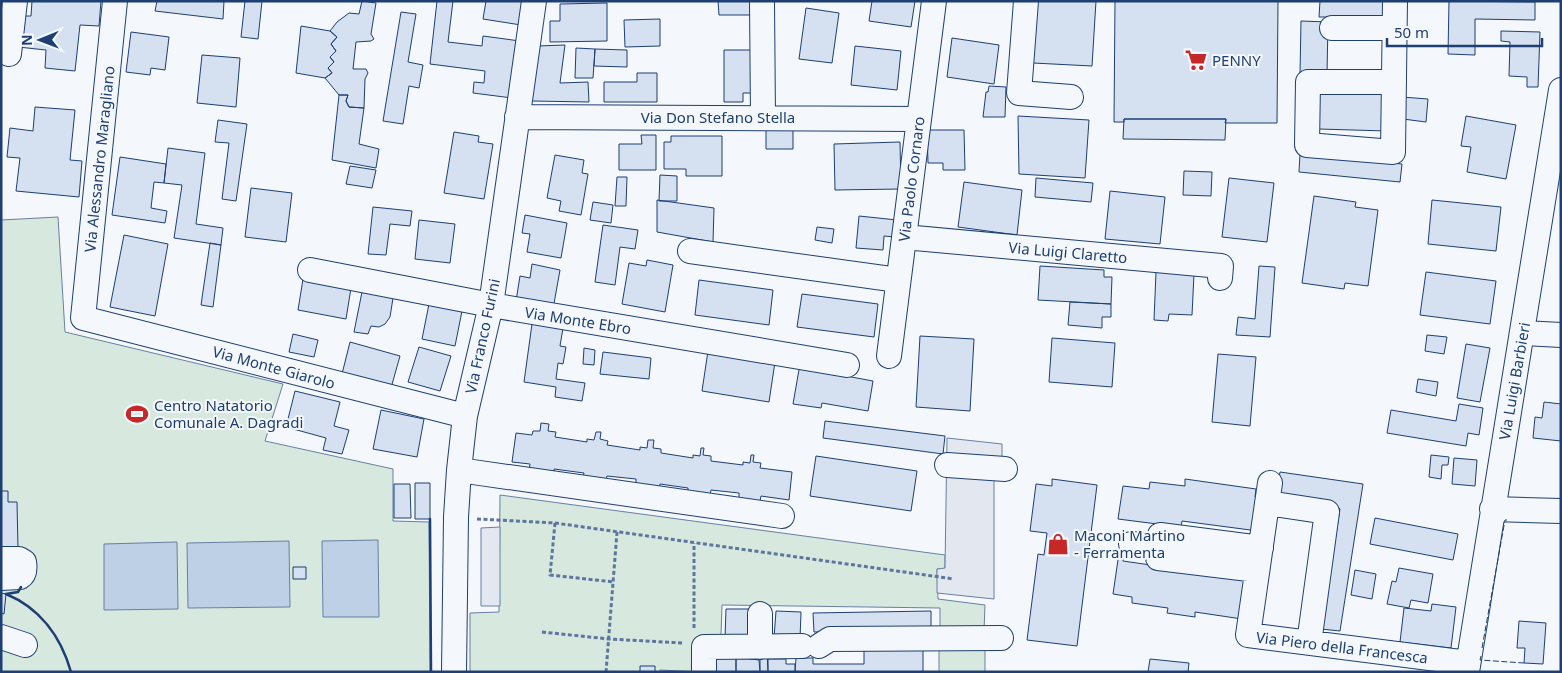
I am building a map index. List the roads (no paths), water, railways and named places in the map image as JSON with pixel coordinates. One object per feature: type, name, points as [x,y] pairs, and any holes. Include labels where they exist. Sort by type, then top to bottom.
[{"type":"street","points":[[9,54],[15,1]]},
{"type":"street","name":"Via Alessandro Maragliano","points":[[83,318],[115,1]]},
{"type":"street","name":"Via Franco Furini","points":[[454,672],[456,517],[465,416],[491,305],[534,1]]},
{"type":"street","points":[[762,1],[763,118]]},
{"type":"street","name":"Via Paolo Cornaro","points":[[889,356],[934,1]]},
{"type":"street","points":[[1026,1],[1019,93],[1071,97]]},
{"type":"street","points":[[1394,82],[1308,82],[1306,145],[1394,152],[1395,1]]},
{"type":"street","points":[[1332,28],[1394,28]]},
{"type":"street","name":"Via Luigi Barbieri","points":[[1467,668],[1561,90]]},
{"type":"street","name":"Via Don Stefano Stella","points":[[517,116],[919,118]]},
{"type":"street","name":"Via Luigi Claretto","points":[[904,238],[1221,266],[1220,278]]},
{"type":"street","points":[[690,251],[898,280]]},
{"type":"street","name":"Via Monte Ebro","points":[[310,270],[491,305],[847,365]]},
{"type":"street","name":"Via Monte Giarolo","points":[[83,318],[465,416]]},
{"type":"street","points":[[1523,333],[1561,335]]},
{"type":"street","points":[[947,466],[1005,469]]},
{"type":"street","points":[[459,470],[782,516]]},
{"type":"street","name":"Via Piero della Francesca","points":[[1309,643],[1327,512],[1268,493],[1248,635],[1309,643],[1420,656],[1467,668]]},
{"type":"street","points":[[1492,509],[1561,511]]},
{"type":"street","points":[[1130,544],[1159,547],[1158,558],[1259,559]]},
{"type":"street","points":[[1,559],[20,559],[24,562],[25,566],[20,577],[14,579],[1,578]]},
{"type":"street","points":[[760,614],[760,647]]},
{"type":"street","points":[[1,636],[25,645]]},
{"type":"street","points":[[704,672],[704,647],[810,646],[830,639],[1001,638]]},
{"type":"water","points":[[378,540],[379,617],[323,617],[322,541]]},
{"type":"water","points":[[289,541],[290,607],[188,608],[187,543]]},
{"type":"water","points":[[177,542],[178,609],[104,610],[104,544]]},
{"type":"place","name":"PENNY","points":[[1196,60]]},
{"type":"place","name":"Centro Natatorio Comunale A. Dagradi","points":[[137,414]]},
{"type":"place","name":"Maconi Martino - Ferramenta","points":[[1058,544]]}]
